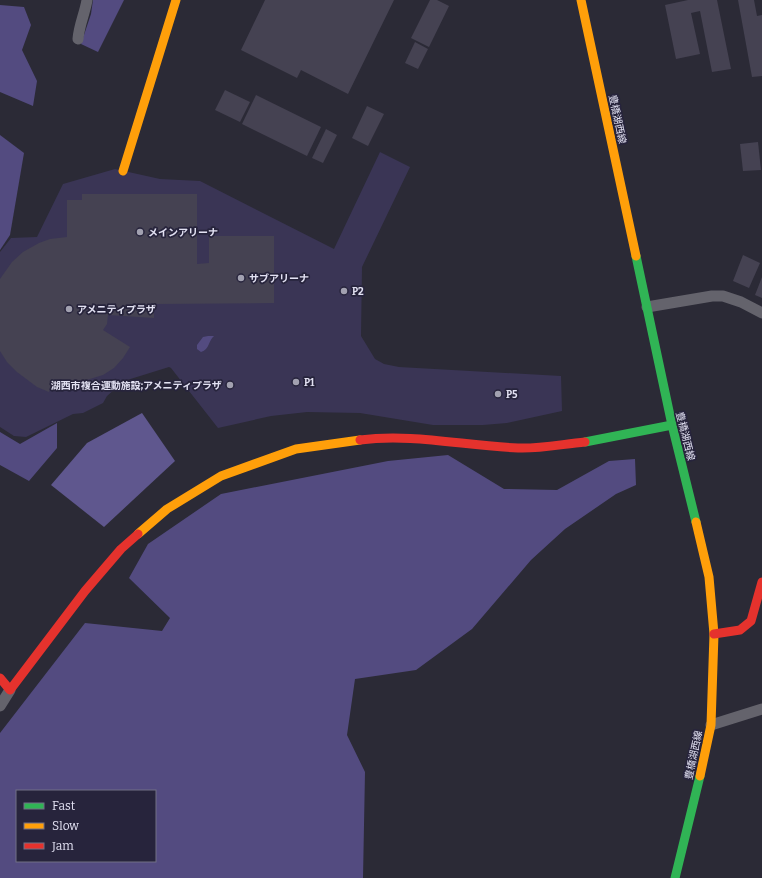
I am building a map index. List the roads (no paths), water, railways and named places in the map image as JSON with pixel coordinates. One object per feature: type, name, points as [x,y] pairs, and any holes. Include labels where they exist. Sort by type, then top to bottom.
[{"type":"street","points":[[78,39],[79,26],[87,0]]},
{"type":"street","points":[[123,171],[176,0]]},
{"type":"street","name":"豊橋湖西線","points":[[581,0],[672,425],[710,577],[714,634],[711,725],[675,878]]},
{"type":"street","points":[[647,307],[712,296],[723,296],[741,302],[762,313]]},
{"type":"street","points":[[0,706],[10,690],[85,591],[121,548],[166,508],[221,476],[296,449],[369,439],[415,439],[519,448],[590,442],[672,425]]},
{"type":"street","points":[[714,634],[740,630],[751,621],[762,582]]},
{"type":"street","points":[[0,678],[10,690]]},
{"type":"street","points":[[711,725],[762,709]]},
{"type":"place","name":"メインアリーナ","points":[[140,232]]},
{"type":"place","name":"サブアリーナ","points":[[241,278]]},
{"type":"place","name":"P2","points":[[344,291]]},
{"type":"place","name":"アメニティプラザ","points":[[69,309]]},
{"type":"place","name":"P1","points":[[296,382]]},
{"type":"place","name":"湖西市複合運動施設;アメニティプラザ","points":[[230,385]]},
{"type":"place","name":"P5","points":[[498,394]]}]
